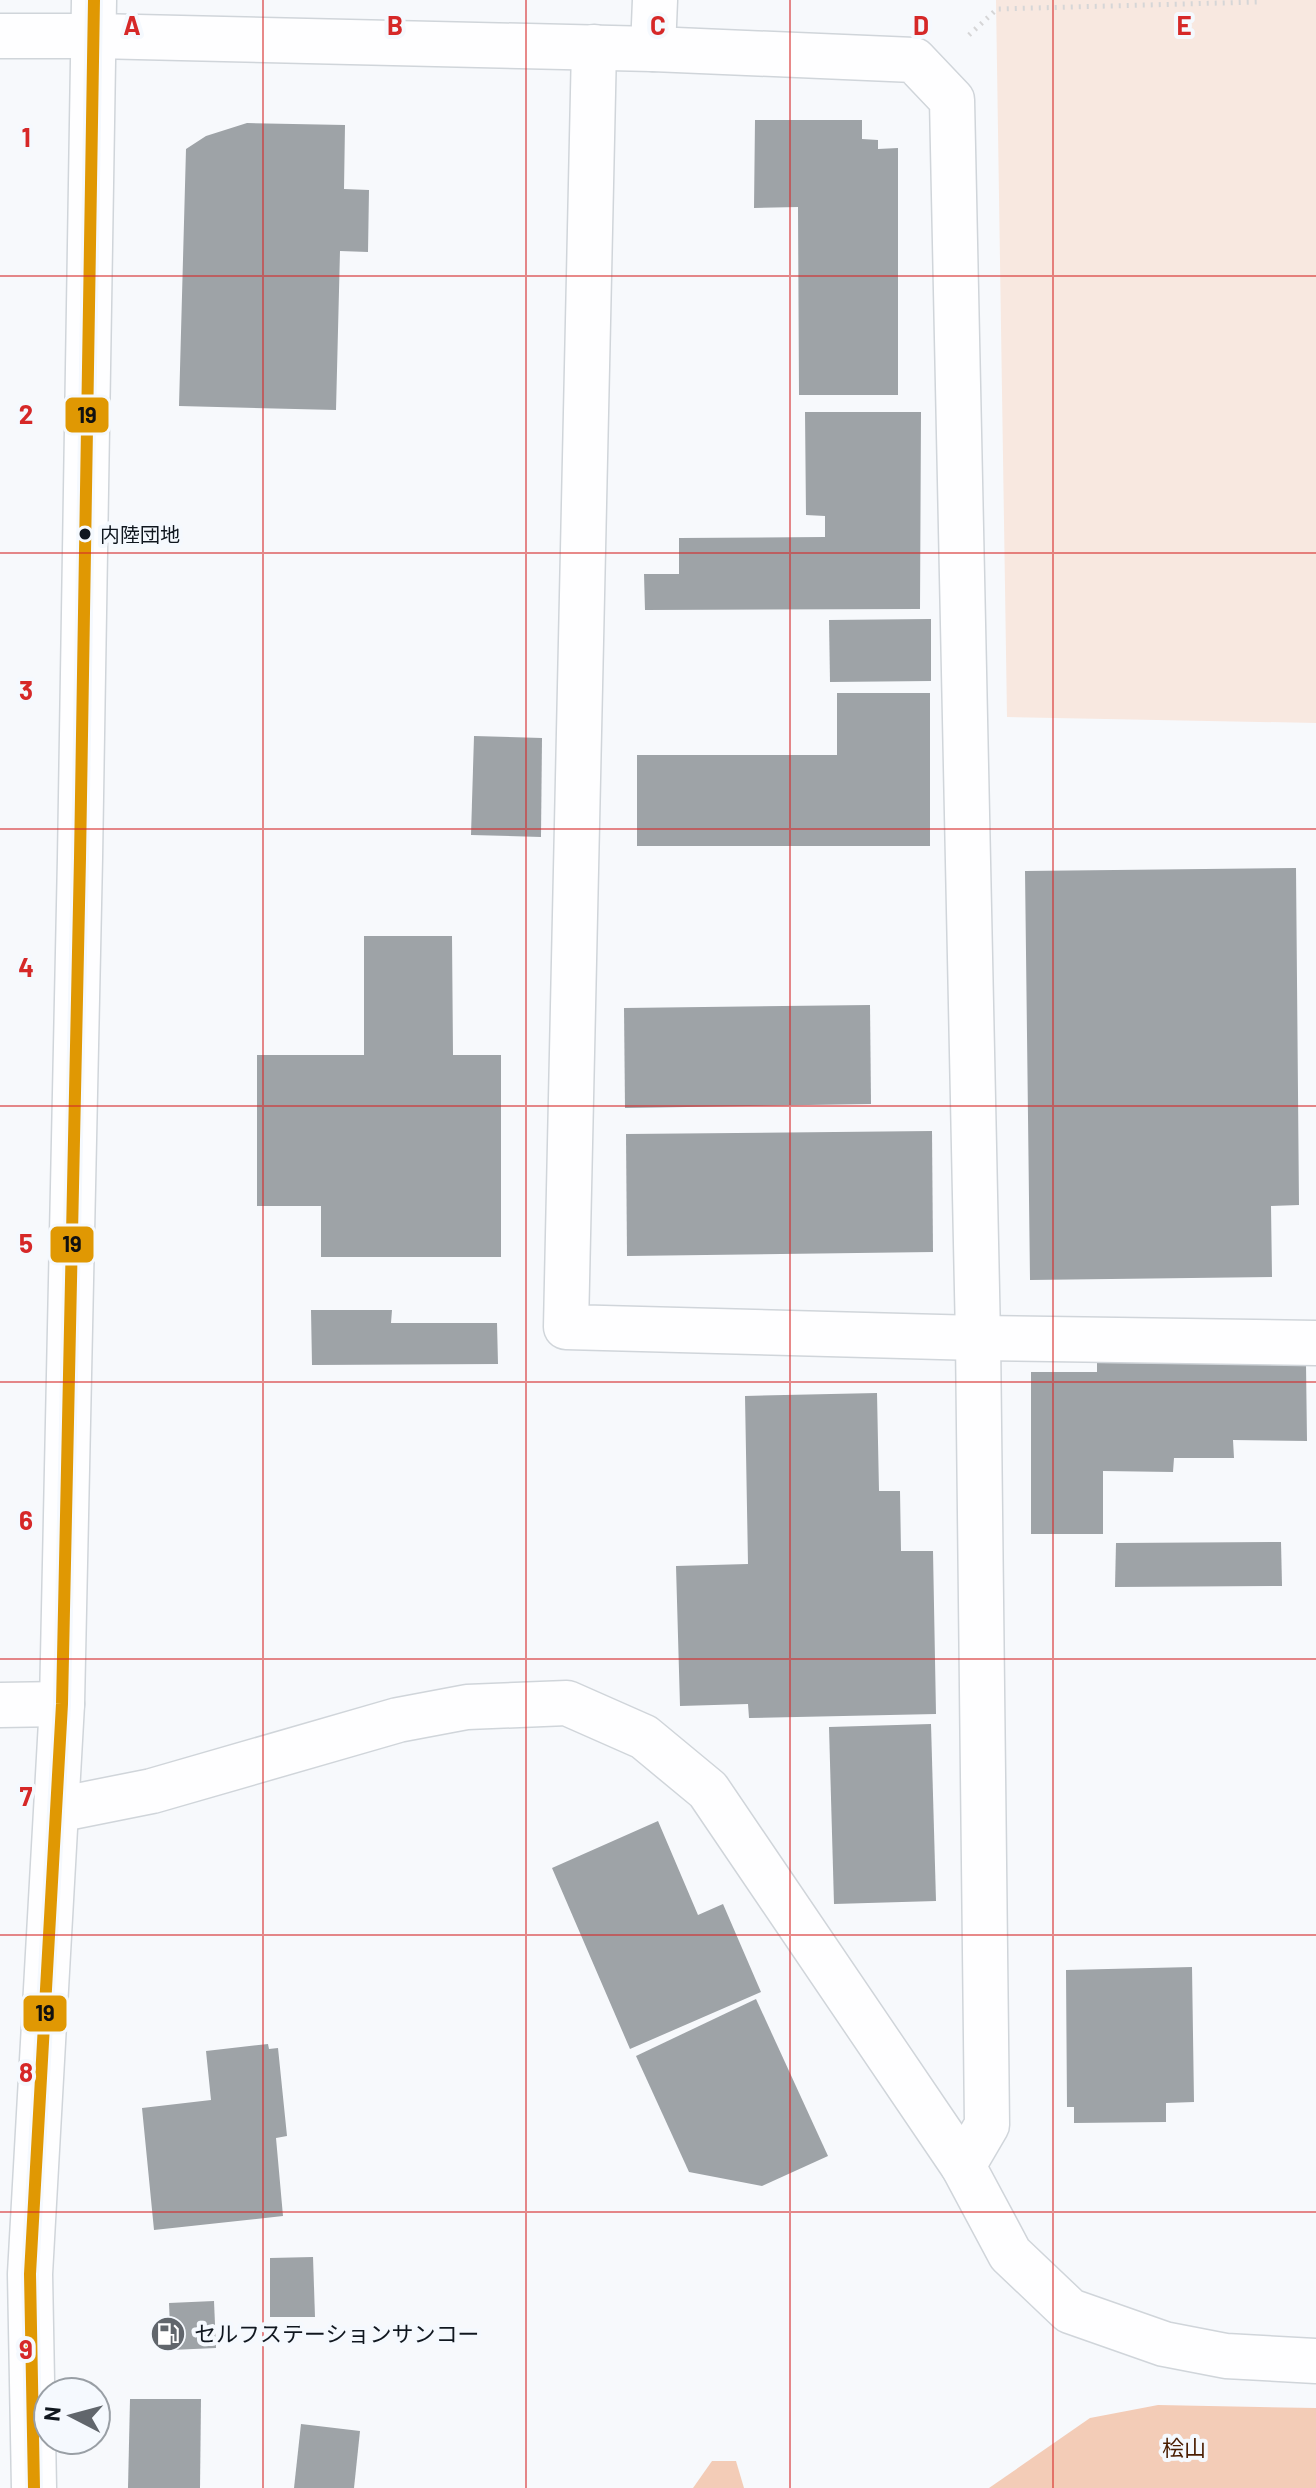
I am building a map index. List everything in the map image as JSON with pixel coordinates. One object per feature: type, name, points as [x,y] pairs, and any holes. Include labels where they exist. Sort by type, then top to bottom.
[{"type":"street","points":[[653,49],[655,0]]},
{"type":"street","points":[[0,36],[94,18],[594,47],[914,60],[952,100],[978,1338],[987,2125],[963,2166]]},
{"type":"street","points":[[34,2488],[30,2274],[62,1704],[94,18]]},
{"type":"street","points":[[594,47],[566,1327],[1316,1343]]},
{"type":"street","points":[[57,1810],[152,1791],[398,1720],[467,1707],[567,1703],[644,1737],[708,1790],[963,2166],[1010,2254],[1070,2311],[1164,2344],[1226,2356],[1316,2361]]},
{"type":"street","points":[[0,1705],[62,1704]]},
{"type":"path","points":[[997,9],[1258,2]]},
{"type":"shaded area","points":[[996,0],[1316,0],[1316,723],[1007,717]]},
{"type":"green space","name":"桧山","points":[[1158,2405],[1316,2408],[1316,2488],[989,2488],[1090,2418]]},
{"type":"green space","points":[[712,2461],[736,2461],[744,2488],[693,2488]]},
{"type":"building","points":[[755,120],[862,120],[862,139],[878,140],[878,149],[898,148],[898,395],[799,395],[798,207],[754,208]]},
{"type":"building","points":[[247,123],[345,125],[344,189],[369,190],[368,252],[340,251],[336,410],[179,406],[186,149],[206,136]]},
{"type":"building","points":[[805,412],[921,412],[920,609],[645,610],[644,574],[679,574],[679,538],[825,537],[825,516],[806,515]]},
{"type":"building","points":[[931,619],[931,681],[830,682],[829,620]]},
{"type":"building","points":[[837,693],[930,693],[930,846],[637,846],[637,755],[837,755]]},
{"type":"building","points":[[474,736],[542,738],[541,837],[471,835]]},
{"type":"building","points":[[1296,868],[1299,1205],[1271,1206],[1272,1277],[1030,1280],[1025,871]]},
{"type":"building","points":[[364,936],[452,936],[453,1055],[501,1055],[501,1257],[321,1257],[321,1206],[257,1206],[257,1055],[364,1055]]},
{"type":"building","points":[[870,1005],[871,1104],[625,1108],[624,1008]]},
{"type":"building","points":[[932,1131],[933,1252],[627,1256],[626,1134]]},
{"type":"building","points":[[311,1310],[392,1310],[391,1323],[497,1323],[498,1364],[312,1365]]},
{"type":"building","points":[[1097,1363],[1306,1364],[1307,1441],[1233,1440],[1234,1458],[1174,1458],[1173,1472],[1103,1471],[1103,1534],[1031,1534],[1031,1372],[1097,1372]]},
{"type":"building","points":[[877,1393],[879,1491],[900,1491],[901,1551],[933,1551],[936,1714],[749,1718],[748,1704],[680,1706],[676,1566],[748,1564],[745,1396]]},
{"type":"building","points":[[1281,1542],[1282,1586],[1115,1587],[1116,1543]]},
{"type":"building","points":[[931,1724],[936,1901],[834,1904],[829,1727]]},
{"type":"building","points":[[658,1821],[698,1915],[723,1904],[761,1992],[630,2049],[552,1868]]},
{"type":"building","points":[[1192,1967],[1194,2102],[1166,2103],[1166,2122],[1074,2123],[1074,2107],[1067,2107],[1066,1970]]},
{"type":"building","points":[[756,1999],[828,2156],[762,2186],[689,2172],[636,2056]]},
{"type":"building","points":[[268,2044],[269,2049],[278,2048],[287,2136],[276,2138],[283,2216],[154,2230],[142,2108],[211,2100],[206,2051]]},
{"type":"building","points":[[313,2257],[315,2317],[270,2317],[270,2258]]},
{"type":"building","points":[[214,2301],[216,2348],[171,2350],[169,2303]]},
{"type":"building","points":[[130,2399],[201,2399],[200,2488],[128,2488]]},
{"type":"building","points":[[301,2424],[360,2431],[354,2488],[294,2488]]},
{"type":"transit line","name":"19","points":[[34,2488],[30,2274],[62,1704],[94,0]]},
{"type":"place","name":"内陸団地","points":[[85,534]]},
{"type":"place","name":"セルフステーションサンコー","points":[[168,2334]]}]
